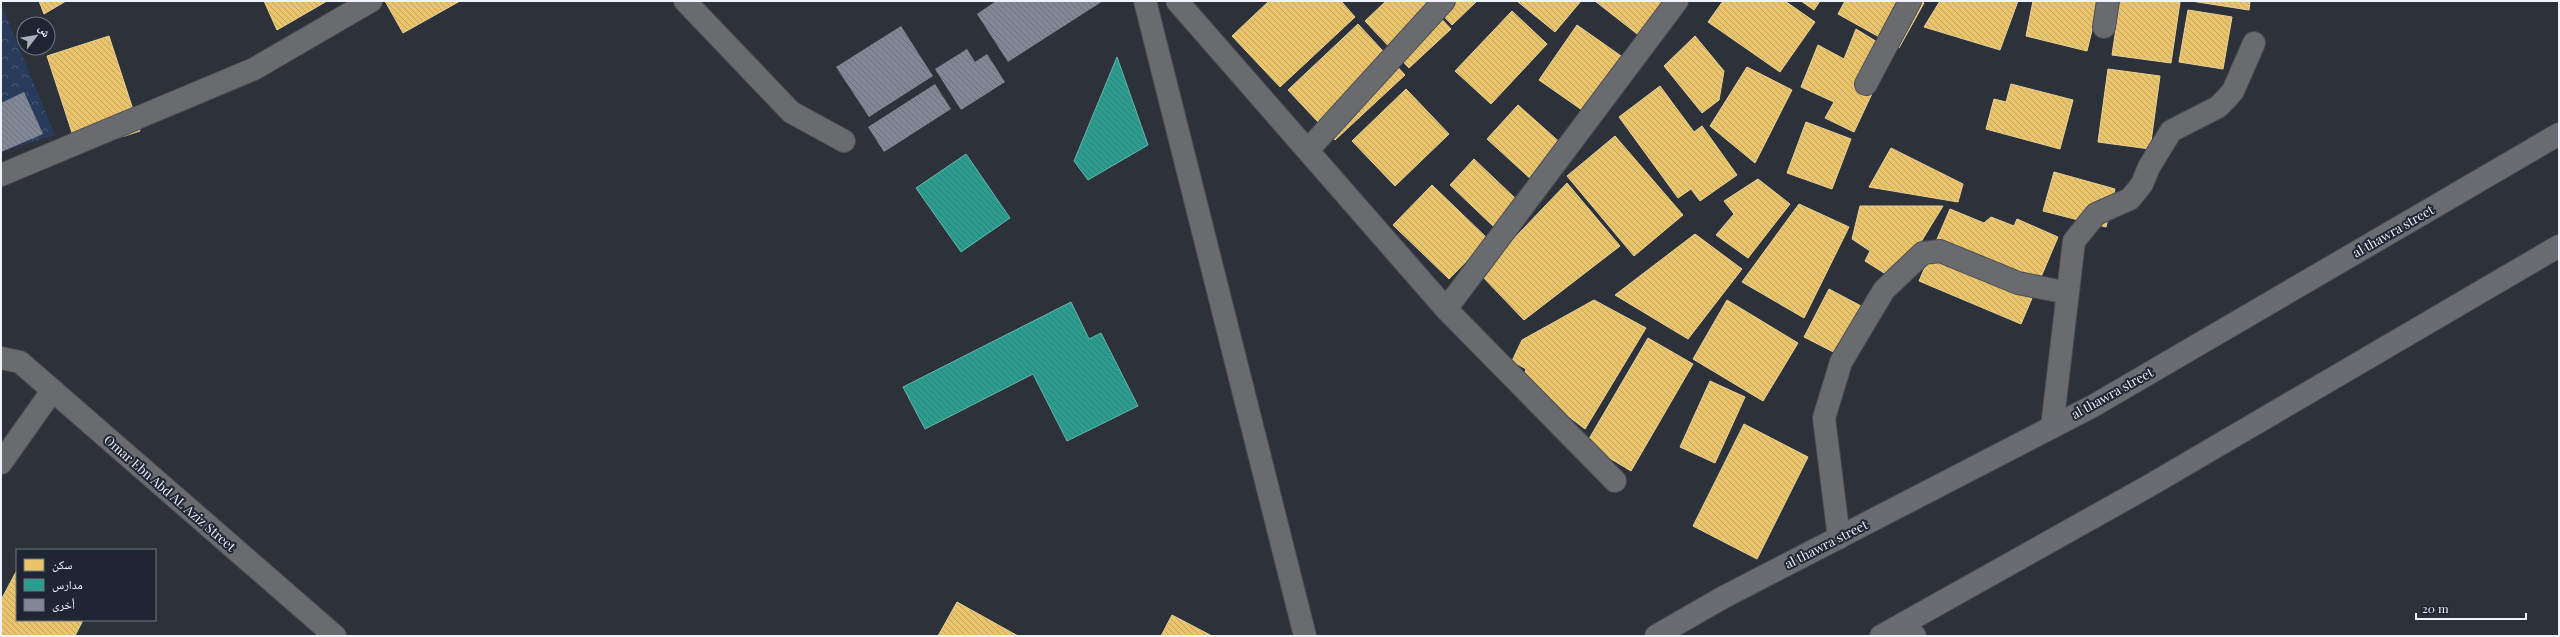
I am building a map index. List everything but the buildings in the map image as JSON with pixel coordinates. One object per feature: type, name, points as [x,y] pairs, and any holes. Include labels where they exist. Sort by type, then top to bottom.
[{"type":"main road","name":"al thawra street","points":[[1656,636],[1722,598],[2093,406],[2559,134]]},
{"type":"main road","points":[[1881,636],[1909,630],[2147,487],[2559,246]]},
{"type":"street","points":[[1,175],[254,69],[371,1]]},
{"type":"street","points":[[684,1],[791,112],[844,142]]},
{"type":"street","points":[[1145,1],[1305,636]]},
{"type":"street","points":[[1177,1],[1446,309],[1615,481]]},
{"type":"street","points":[[1308,150],[1444,1]]},
{"type":"street","points":[[1446,309],[1677,1]]},
{"type":"street","points":[[1866,84],[1910,1]]},
{"type":"street","points":[[2104,27],[2108,1]]},
{"type":"street","points":[[2052,427],[2074,241],[2096,214],[2130,199],[2142,184],[2149,167],[2171,131],[2218,108],[2226,100],[2233,91],[2254,43]]},
{"type":"street","points":[[1839,538],[1824,418],[1840,362],[1884,290],[1923,253],[1940,251],[2018,283],[2068,293]]},
{"type":"street","name":"Omar Ebn Abd AL Aziz Street","points":[[1,358],[20,362],[335,636]]},
{"type":"street","points":[[1,463],[52,391]]},
{"type":"green space","points":[[1,4],[16,40],[16,56],[22,56],[55,135],[1,152]]}]
